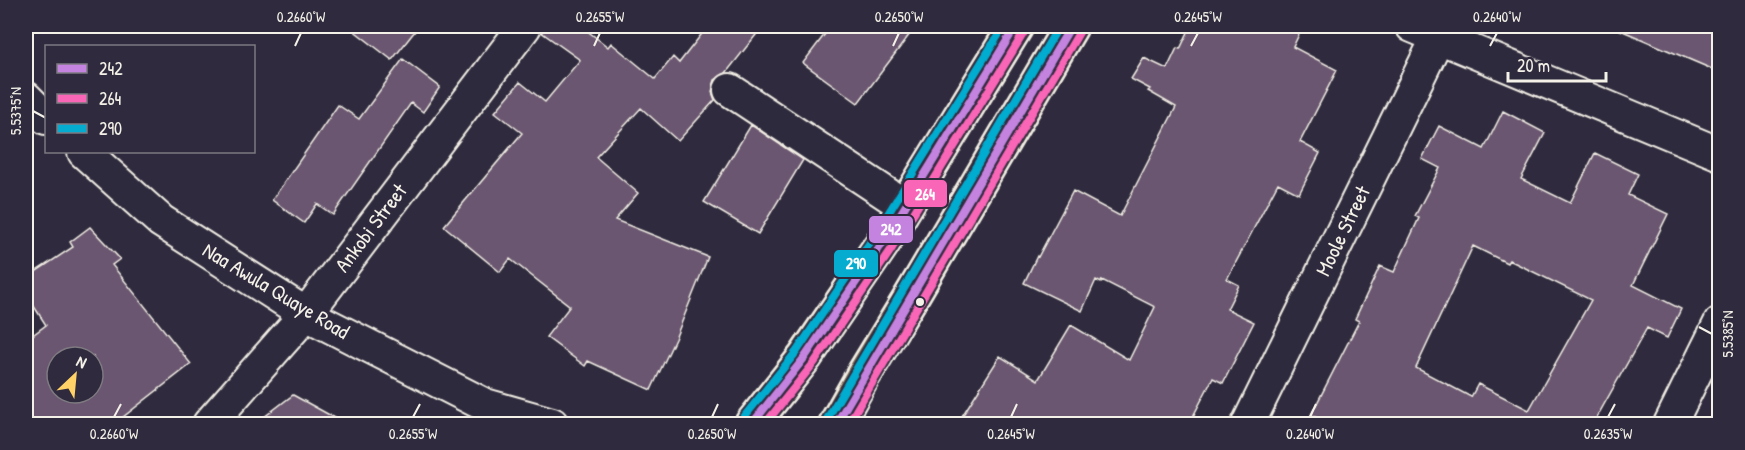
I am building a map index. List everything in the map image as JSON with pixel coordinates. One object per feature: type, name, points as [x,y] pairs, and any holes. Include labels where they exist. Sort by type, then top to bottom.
[{"type":"main road","points":[[752,424],[806,357],[882,244],[1016,26]]},
{"type":"main road","points":[[836,424],[1071,26]]},
{"type":"street","name":"Ankobi Street","points":[[209,424],[306,314],[525,26]]},
{"type":"street","points":[[1425,31],[1719,154]]},
{"type":"street","name":"Moole Street","points":[[1248,424],[1425,31]]},
{"type":"street","points":[[730,90],[906,206]]},
{"type":"street","name":"Naa Awula Quaye Road","points":[[85,153],[161,221],[306,314],[483,413],[552,424]]},
{"type":"street","points":[[1670,424],[1719,323]]},
{"type":"building","points":[[348,26],[419,26],[392,60]]},
{"type":"building","points":[[543,26],[581,26],[608,47],[611,43],[655,79],[673,57],[679,63],[708,26],[763,26],[726,73],[715,80],[712,92],[715,100],[678,141],[641,108],[596,157],[638,193],[615,220],[708,257],[675,339],[651,390],[588,361],[585,366],[546,337],[570,306],[510,259],[500,272],[444,226],[522,133],[495,112],[520,82],[545,102],[580,60],[541,32]]},
{"type":"building","points":[[831,26],[916,26],[858,103],[803,63]]},
{"type":"building","points":[[1191,26],[1303,26],[1293,47],[1337,70],[1300,142],[1320,153],[1299,194],[1278,183],[1227,279],[1239,285],[1227,309],[1254,322],[1223,383],[1213,378],[1189,424],[957,424],[1000,356],[1038,380],[1071,325],[1129,360],[1155,307],[1102,280],[1101,283],[1096,280],[1082,311],[1024,283],[1073,191],[1120,216],[1176,107],[1131,79],[1144,58],[1167,69]]},
{"type":"building","points":[[1611,26],[1719,26],[1719,72]]},
{"type":"building","points":[[403,59],[440,87],[423,112],[411,103],[333,215],[317,204],[304,223],[272,200],[338,105],[359,119]]},
{"type":"building","points":[[1503,111],[1545,133],[1521,179],[1570,203],[1595,153],[1638,174],[1628,195],[1668,214],[1633,285],[1681,309],[1667,338],[1647,328],[1593,424],[1330,424],[1311,415],[1359,321],[1355,319],[1380,266],[1394,272],[1419,218],[1415,216],[1440,168],[1422,159],[1439,126],[1484,149]],"holes":[[[1473,246],[1507,263],[1509,260],[1591,300],[1529,410],[1478,384],[1471,397],[1416,368]]]},
{"type":"building","points":[[751,125],[803,160],[758,234],[704,202]]},
{"type":"building","points":[[90,227],[120,259],[112,265],[191,364],[114,424],[26,424],[26,340],[46,325],[26,294],[26,278],[73,247],[70,242]]},
{"type":"building","points":[[293,395],[346,424],[255,424]]},
{"type":"transit line","name":"290","points":[[744,417],[797,351],[873,238],[1004,26]]},
{"type":"transit line","name":"242","points":[[752,424],[805,357],[882,244],[1016,26]]},
{"type":"transit line","name":"290","points":[[827,419],[1059,26]]},
{"type":"transit line","name":"242","points":[[836,424],[1071,26]]},
{"type":"transit line","name":"264","points":[[765,424],[814,363],[891,250],[1025,31]]},
{"type":"transit line","name":"264","points":[[848,424],[1080,31]]}]
